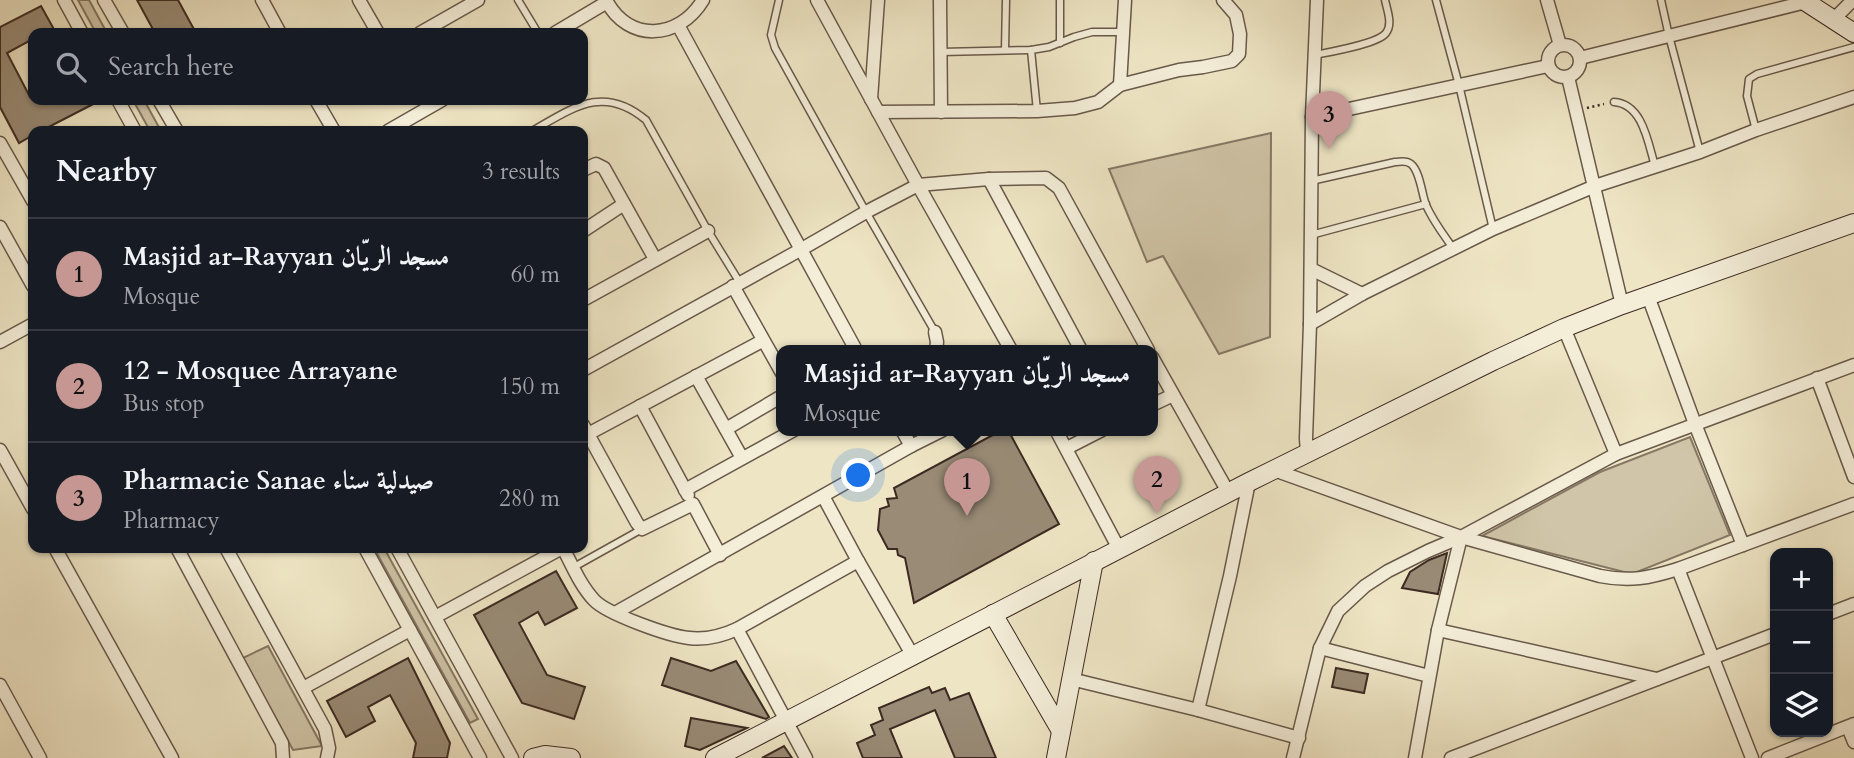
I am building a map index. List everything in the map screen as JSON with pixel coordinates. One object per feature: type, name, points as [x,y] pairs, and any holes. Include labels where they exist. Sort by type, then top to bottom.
[{"type":"street","points":[[64,0],[79,28]]},
{"type":"street","points":[[104,0],[120,28]]},
{"type":"street","points":[[262,0],[277,28]]},
{"type":"street","points":[[359,0],[375,28]]},
{"type":"street","points":[[429,28],[478,0]]},
{"type":"street","points":[[563,28],[607,1],[612,12],[626,24],[647,32],[665,30],[683,23],[703,0]]},
{"type":"street","points":[[817,0],[1008,345]]},
{"type":"street","points":[[871,99],[878,0]]},
{"type":"street","points":[[940,0],[941,112]]},
{"type":"street","points":[[1121,85],[1125,0]]},
{"type":"street","points":[[878,112],[1037,111],[1084,107],[1098,102],[1121,85],[1179,70],[1225,63],[1236,58],[1240,46],[1236,15],[1223,0]]},
{"type":"street","points":[[1307,453],[1312,117],[1317,0]]},
{"type":"street","points":[[1550,0],[1560,45]]},
{"type":"street","points":[[1834,19],[1853,0]]},
{"type":"street","points":[[1580,58],[1805,1],[1854,33]]},
{"type":"street","points":[[678,25],[853,345]]},
{"type":"street","points":[[1560,45],[1576,50],[1580,58],[1577,70],[1568,77],[1556,75],[1548,66],[1548,57],[1552,50],[1560,45]]},
{"type":"street","points":[[1312,117],[1548,66]]},
{"type":"street","points":[[1568,77],[1622,305]]},
{"type":"street","points":[[1310,324],[1362,294],[1493,229],[1595,186],[1854,97]]},
{"type":"street","points":[[121,105],[132,126]]},
{"type":"street","points":[[162,105],[174,126]]},
{"type":"street","points":[[319,105],[331,126]]},
{"type":"street","points":[[400,126],[434,105]]},
{"type":"street","points":[[0,143],[28,192]]},
{"type":"street","points":[[588,167],[593,164],[601,166],[655,259]]},
{"type":"street","points":[[989,178],[1078,345]]},
{"type":"street","points":[[588,367],[918,185],[989,178],[1046,178],[1059,188],[1145,345]]},
{"type":"street","points":[[588,227],[624,204]]},
{"type":"street","points":[[715,758],[1228,492],[1493,361],[1622,305],[1854,223]]},
{"type":"street","points":[[0,227],[28,277]]},
{"type":"street","points":[[588,297],[708,231]]},
{"type":"street","points":[[1311,269],[1362,294]]},
{"type":"street","points":[[736,284],[762,341],[776,363]]},
{"type":"street","points":[[1648,296],[1743,545]]},
{"type":"street","points":[[0,342],[28,327]]},
{"type":"street","points":[[1564,328],[1616,454]]},
{"type":"street","points":[[935,332],[937,345]]},
{"type":"street","points":[[588,429],[640,406],[762,341]]},
{"type":"street","points":[[1293,758],[1320,648],[1338,611],[1365,586],[1398,566],[1461,537],[1616,454],[1854,365]]},
{"type":"street","points":[[1158,366],[1228,492]]},
{"type":"street","points":[[696,376],[742,458]]},
{"type":"street","points":[[1817,378],[1854,477]]},
{"type":"street","points":[[1158,402],[1173,395]]},
{"type":"street","points":[[726,429],[776,400]]},
{"type":"street","points":[[640,406],[720,555]]},
{"type":"street","points":[[588,435],[642,529],[693,504]]},
{"type":"street","points":[[685,490],[783,436]]},
{"type":"street","points":[[905,436],[911,446]]},
{"type":"street","points":[[615,613],[931,436]]},
{"type":"street","points":[[1060,436],[1119,549]]},
{"type":"street","points":[[1067,448],[1090,436]]},
{"type":"street","points":[[0,450],[28,500]]},
{"type":"street","points":[[1273,470],[1461,537],[1619,580],[1645,578],[1678,569],[1854,504]]},
{"type":"street","points":[[0,481],[13,474]]},
{"type":"street","points":[[1198,710],[1249,482]]},
{"type":"street","points":[[823,496],[913,656]]},
{"type":"street","points":[[1415,758],[1438,630],[1461,537]]},
{"type":"street","points":[[58,553],[172,758]]},
{"type":"street","points":[[180,553],[282,743],[283,758]]},
{"type":"street","points":[[229,553],[325,729],[329,748],[327,758]]},
{"type":"street","points":[[368,553],[480,758]]},
{"type":"street","points":[[400,553],[512,758]]},
{"type":"street","points":[[435,617],[554,553]]},
{"type":"street","points":[[566,553],[587,592],[596,602],[615,613],[691,639],[721,636],[737,629],[858,561]]},
{"type":"street","points":[[1056,758],[1094,561]]},
{"type":"street","points":[[1678,569],[1752,758]]},
{"type":"street","points":[[1833,612],[1854,604]]},
{"type":"street","points":[[993,614],[1061,731]]},
{"type":"street","points":[[737,629],[806,758]]},
{"type":"street","points":[[303,688],[410,630]]},
{"type":"street","points":[[1438,630],[1657,679]]},
{"type":"street","points":[[1451,758],[1770,636]]},
{"type":"street","points":[[1320,648],[1429,676]]},
{"type":"street","points":[[1071,679],[1298,738]]},
{"type":"street","points":[[0,685],[40,758]]},
{"type":"street","points":[[1768,758],[1851,726],[1854,742]]},
{"type":"street","points":[[533,758],[545,755],[571,758]]},
{"type":"lane","points":[[518,0],[535,28]]},
{"type":"lane","points":[[779,0],[771,35],[775,48],[935,332]]},
{"type":"lane","points":[[1005,50],[1006,0]]},
{"type":"lane","points":[[1060,0],[1060,43]]},
{"type":"lane","points":[[1315,55],[1358,45],[1382,36],[1387,32],[1389,24],[1385,0]]},
{"type":"lane","points":[[1436,0],[1493,229]]},
{"type":"lane","points":[[1661,0],[1700,152]]},
{"type":"lane","points":[[939,52],[1031,50],[1049,47],[1092,32],[1124,32]]},
{"type":"lane","points":[[1756,130],[1747,96],[1749,79],[1757,74],[1854,47]]},
{"type":"lane","points":[[1031,50],[1037,111]]},
{"type":"lane","points":[[588,102],[631,108],[646,120],[736,284]]},
{"type":"lane","points":[[1614,102],[1626,104],[1637,115],[1656,167]]},
{"type":"lane","points":[[540,126],[580,105]]},
{"type":"lane","points":[[1311,181],[1386,164],[1405,161],[1412,164],[1426,204],[1454,248]]},
{"type":"lane","points":[[1311,235],[1426,204]]},
{"type":"lane","points":[[574,568],[642,529]]},
{"type":"path","points":[[1577,110],[1614,102]]},
{"type":"shaded area","points":[[78,0],[89,0],[104,28],[93,28]]},
{"type":"shaded area","points":[[136,105],[147,105],[158,126],[147,126]]},
{"type":"shaded area","points":[[1271,133],[1270,337],[1219,354],[1163,256],[1147,262],[1109,169]]},
{"type":"shaded area","points":[[1690,437],[1730,535],[1632,574],[1482,536],[1600,472]]},
{"type":"shaded area","points":[[377,553],[387,553],[478,719],[470,723]]},
{"type":"shaded area","points":[[268,646],[322,746],[293,750],[243,658]]},
{"type":"building","points":[[137,0],[178,0],[193,28],[152,28]]},
{"type":"building","points":[[41,6],[53,28],[28,28],[28,42],[7,53],[28,93],[28,105],[91,105],[51,126],[28,126],[28,138],[19,143],[0,107],[0,27]]},
{"type":"building","points":[[991,436],[1011,436],[1059,524],[914,603],[905,558],[898,555],[897,549],[888,549],[878,530],[880,509],[889,506],[887,499],[897,498],[894,488]]},
{"type":"building","points":[[1447,553],[1438,594],[1402,588],[1410,572]]},
{"type":"building","points":[[556,571],[577,608],[545,625],[538,612],[519,623],[547,675],[585,687],[574,719],[522,703],[474,615]]},
{"type":"building","points":[[408,658],[450,743],[447,758],[413,758],[416,743],[390,695],[368,707],[375,721],[346,737],[327,701]]},
{"type":"building","points":[[671,658],[711,671],[736,661],[769,717],[766,719],[662,685]]},
{"type":"building","points":[[1336,668],[1368,674],[1364,693],[1332,687]]},
{"type":"building","points":[[929,687],[932,693],[945,688],[950,700],[969,693],[996,758],[955,758],[935,710],[890,729],[902,758],[863,758],[857,743],[875,735],[871,725],[883,720],[879,708]]},
{"type":"building","points":[[691,718],[747,728],[700,750],[685,746]]},
{"type":"building","points":[[784,746],[792,758],[762,758]]},
{"type":"place","name":"Pharmacie Sanae صيدلية سناء","points":[[1329,149]]},
{"type":"place","name":"12 - Mosquee Arrayane","points":[[1157,514]]},
{"type":"place","name":"Masjid ar-Rayyan مسجد الريّان","points":[[967,516]]}]
